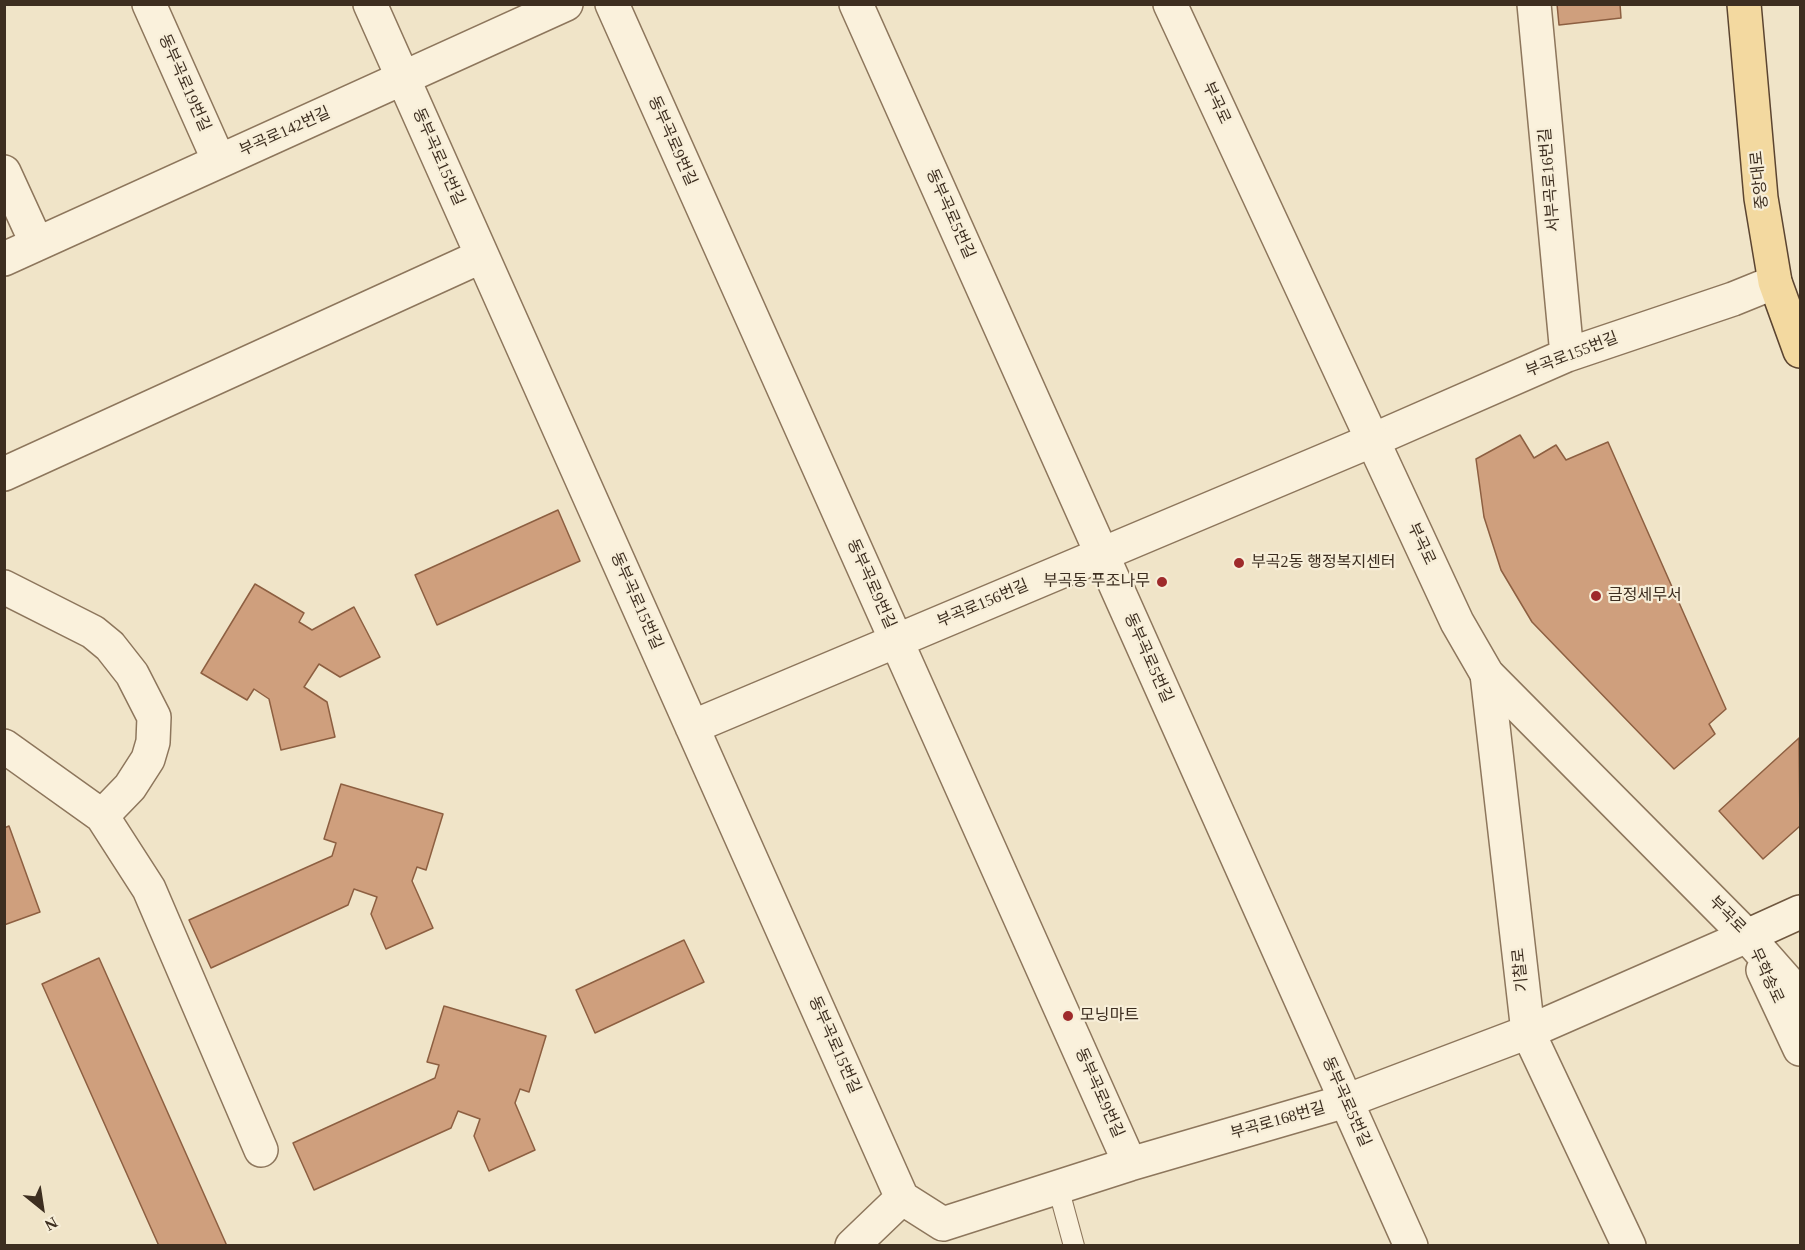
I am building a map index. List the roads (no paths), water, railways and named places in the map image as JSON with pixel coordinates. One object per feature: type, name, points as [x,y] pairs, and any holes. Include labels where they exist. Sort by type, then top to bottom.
[{"type":"main road","name":"중앙대로","points":[[1744,4],[1761,198],[1775,282],[1800,351]]},
{"type":"street","name":"동부곡로19번길","points":[[149,4],[219,161]]},
{"type":"street","name":"동부곡로15번길","points":[[370,4],[902,1198]]},
{"type":"street","name":"부곡로142번길","points":[[4,259],[566,4]]},
{"type":"street","name":"동부곡로9번길","points":[[612,4],[1130,1164]]},
{"type":"street","name":"동부곡로5번길","points":[[856,4],[1411,1245]]},
{"type":"street","name":"부곡로","points":[[1170,4],[1457,622],[1487,674],[1747,936],[1800,996]]},
{"type":"street","name":"서부곡로16번길","points":[[1534,4],[1567,354]]},
{"type":"street","points":[[4,172],[37,244]]},
{"type":"street","points":[[4,474],[482,256]]},
{"type":"street","name":"부곡로155번길","points":[[1373,440],[1567,354],[1733,299],[1775,282]]},
{"type":"street","name":"부곡로156번길","points":[[692,727],[1373,440]]},
{"type":"street","points":[[4,587],[93,632],[110,646],[132,674],[154,717],[153,742],[148,759],[130,787],[102,816]]},
{"type":"street","name":"기찰로","points":[[1487,674],[1528,1032],[1629,1245]]},
{"type":"street","points":[[4,746],[102,816],[149,889],[261,1150]]},
{"type":"street","name":"부곡로168번길","points":[[902,1198],[944,1224],[1130,1164],[1346,1101],[1528,1032],[1800,912]]},
{"type":"street","name":"무학송로","points":[[1747,936],[1800,1048]]},
{"type":"street","points":[[852,1245],[902,1198]]},
{"type":"lane","points":[[1058,1187],[1074,1245]]},
{"type":"place","name":"부곡2동 행정복지센터","points":[[1239,563]]},
{"type":"place","name":"부곡동 푸조나무","points":[[1162,582]]},
{"type":"place","name":"금정세무서","points":[[1596,596]]},
{"type":"place","name":"모닝마트","points":[[1068,1016]]}]
